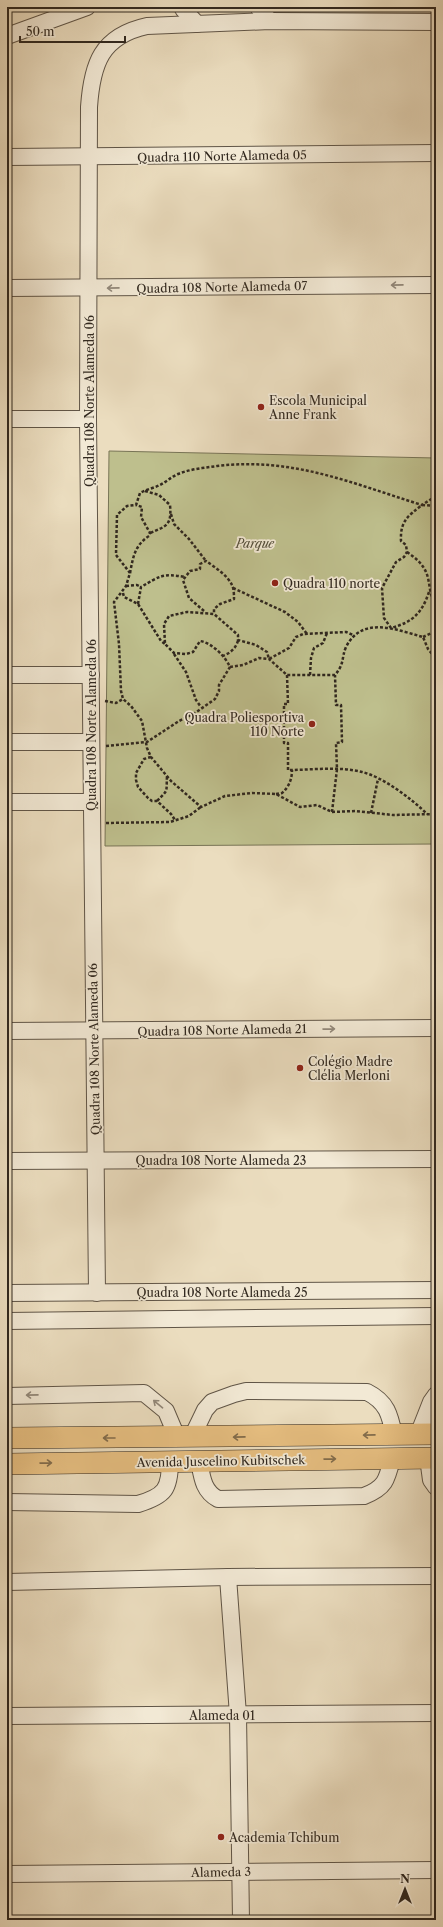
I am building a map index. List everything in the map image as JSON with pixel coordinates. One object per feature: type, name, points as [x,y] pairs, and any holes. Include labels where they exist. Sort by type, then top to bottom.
[{"type":"main road","name":"Avenida Juscelino Kubitschek","points":[[7,1438],[427,1435]]},
{"type":"main road","name":"Avenida Juscelino Kubitschek","points":[[7,1464],[432,1458]]},
{"type":"street","points":[[7,36],[87,7]]},
{"type":"street","points":[[249,23],[254,7]]},
{"type":"street","points":[[258,7],[270,21]]},
{"type":"street","name":"Quadra 108 Norte Alameda 06","points":[[97,1292],[91,802],[98,744],[91,675],[88,419],[90,83],[101,54],[117,37],[127,32],[182,13],[198,24],[270,21],[436,22]]},
{"type":"street","name":"Quadra 110 Norte Alameda 05","points":[[7,157],[436,154]]},
{"type":"street","name":"Quadra 108 Norte Alameda 07","points":[[7,288],[436,285]]},
{"type":"street","points":[[7,420],[88,419]]},
{"type":"street","points":[[7,675],[91,675]]},
{"type":"street","points":[[7,742],[98,744]]},
{"type":"street","points":[[7,802],[91,802]]},
{"type":"street","name":"Quadra 108 Norte Alameda 21","points":[[7,1032],[436,1028]]},
{"type":"street","name":"Quadra 108 Norte Alameda 23","points":[[7,1161],[436,1158]]},
{"type":"street","name":"Quadra 108 Norte Alameda 25","points":[[7,1293],[436,1290]]},
{"type":"street","points":[[7,1321],[436,1316]]},
{"type":"street","points":[[7,1396],[144,1393],[166,1411],[185,1437],[212,1402],[246,1391],[367,1392],[378,1400],[389,1412],[394,1435]]},
{"type":"street","name":"Avenida Juscelino Kubitschek","points":[[427,1435],[431,1402],[436,1396]]},
{"type":"street","points":[[199,1461],[206,1490],[218,1499],[364,1496],[376,1492],[382,1486],[386,1480],[392,1458]]},
{"type":"street","points":[[432,1458],[431,1480],[436,1487]]},
{"type":"street","points":[[7,1502],[138,1504],[156,1499],[164,1490],[169,1482],[170,1461]]},
{"type":"street","points":[[7,1582],[228,1577],[436,1576]]},
{"type":"street","points":[[228,1577],[238,1715],[241,1920]]},
{"type":"street","name":"Alameda 01","points":[[7,1716],[436,1713]]},
{"type":"street","name":"Alameda 3","points":[[7,1874],[436,1870]]},
{"type":"path","points":[[136,505],[140,493],[159,486],[176,474],[192,470],[240,463],[285,466],[324,473],[422,505],[436,506]]},
{"type":"path","points":[[144,491],[159,495],[167,501],[170,506],[174,524],[189,539],[206,561],[218,569],[232,584],[234,599],[220,604],[214,609],[214,614]]},
{"type":"path","points":[[391,628],[384,618],[382,588],[396,562],[404,557],[407,552],[406,545],[401,541],[401,530],[406,518],[436,496]]},
{"type":"path","points":[[130,573],[116,555],[117,515],[127,506],[136,505],[142,507],[141,517],[150,533]]},
{"type":"path","points":[[171,513],[169,523],[165,527],[150,533],[149,536],[141,541],[135,552],[126,586],[114,602],[119,644],[121,691],[123,699],[131,706],[142,721],[147,748],[151,757],[189,798],[201,806]]},
{"type":"path","points":[[391,628],[403,624],[421,612],[429,592],[430,583],[425,570],[419,561],[407,552]]},
{"type":"path","points":[[205,612],[188,598],[183,580],[190,571],[200,569],[200,564],[206,561]]},
{"type":"path","points":[[126,586],[141,587],[157,576],[171,575],[185,577]]},
{"type":"path","points":[[138,604],[141,587]]},
{"type":"path","points":[[233,588],[286,612],[298,622],[307,634]]},
{"type":"path","points":[[122,592],[124,597],[138,604],[161,642],[174,653],[186,672],[196,700],[201,707]]},
{"type":"path","points":[[429,592],[436,602]]},
{"type":"path","points":[[165,644],[164,624],[169,616],[187,612],[205,612],[214,614],[238,635],[237,645],[226,655],[221,656]]},
{"type":"path","points":[[332,812],[337,769],[336,743],[342,742],[341,705],[336,705],[335,675],[342,667],[345,649],[353,635],[370,628],[391,628],[423,637],[436,632]]},
{"type":"path","points":[[98,744],[147,742],[215,699],[219,691],[219,685],[230,667],[243,665],[259,658],[269,659],[289,648],[296,637],[307,634],[346,632],[353,635]]},
{"type":"path","points":[[310,675],[311,658],[314,648],[323,643],[327,633]]},
{"type":"path","points":[[423,637],[428,649],[436,659]]},
{"type":"path","points":[[238,640],[256,645],[267,652],[269,659],[287,675],[335,675]]},
{"type":"path","points":[[174,653],[186,654],[193,652],[200,642],[206,642],[226,659],[230,667]]},
{"type":"path","points":[[287,675],[288,704],[284,704],[284,743],[288,743],[288,770],[337,769],[363,772],[378,779],[410,799],[427,815]]},
{"type":"path","points":[[105,701],[116,703],[123,699]]},
{"type":"path","points":[[151,757],[146,757],[141,763],[136,773],[136,780],[142,793],[152,801],[156,801],[172,814],[175,820]]},
{"type":"path","points":[[105,823],[154,823],[175,820],[188,816],[201,806],[225,796],[252,793],[282,794],[292,777],[292,770]]},
{"type":"path","points":[[156,801],[166,793],[168,788],[167,776]]},
{"type":"path","points":[[371,814],[378,779]]},
{"type":"path","points":[[276,794],[300,806],[317,805],[332,812],[354,811],[371,814],[436,814]]},
{"type":"green space","name":"Parque","points":[[109,451],[436,458],[436,844],[105,846]]},
{"type":"place","name":"Escola Municipal Anne Frank","points":[[261,407]]},
{"type":"place","name":"Quadra 110 norte","points":[[275,583]]},
{"type":"place","name":"Quadra Poliesportiva 110 Norte","points":[[312,724]]},
{"type":"place","name":"Colégio Madre Clélia Merloni","points":[[300,1068]]},
{"type":"place","name":"Academia Tchibum","points":[[221,1837]]}]
